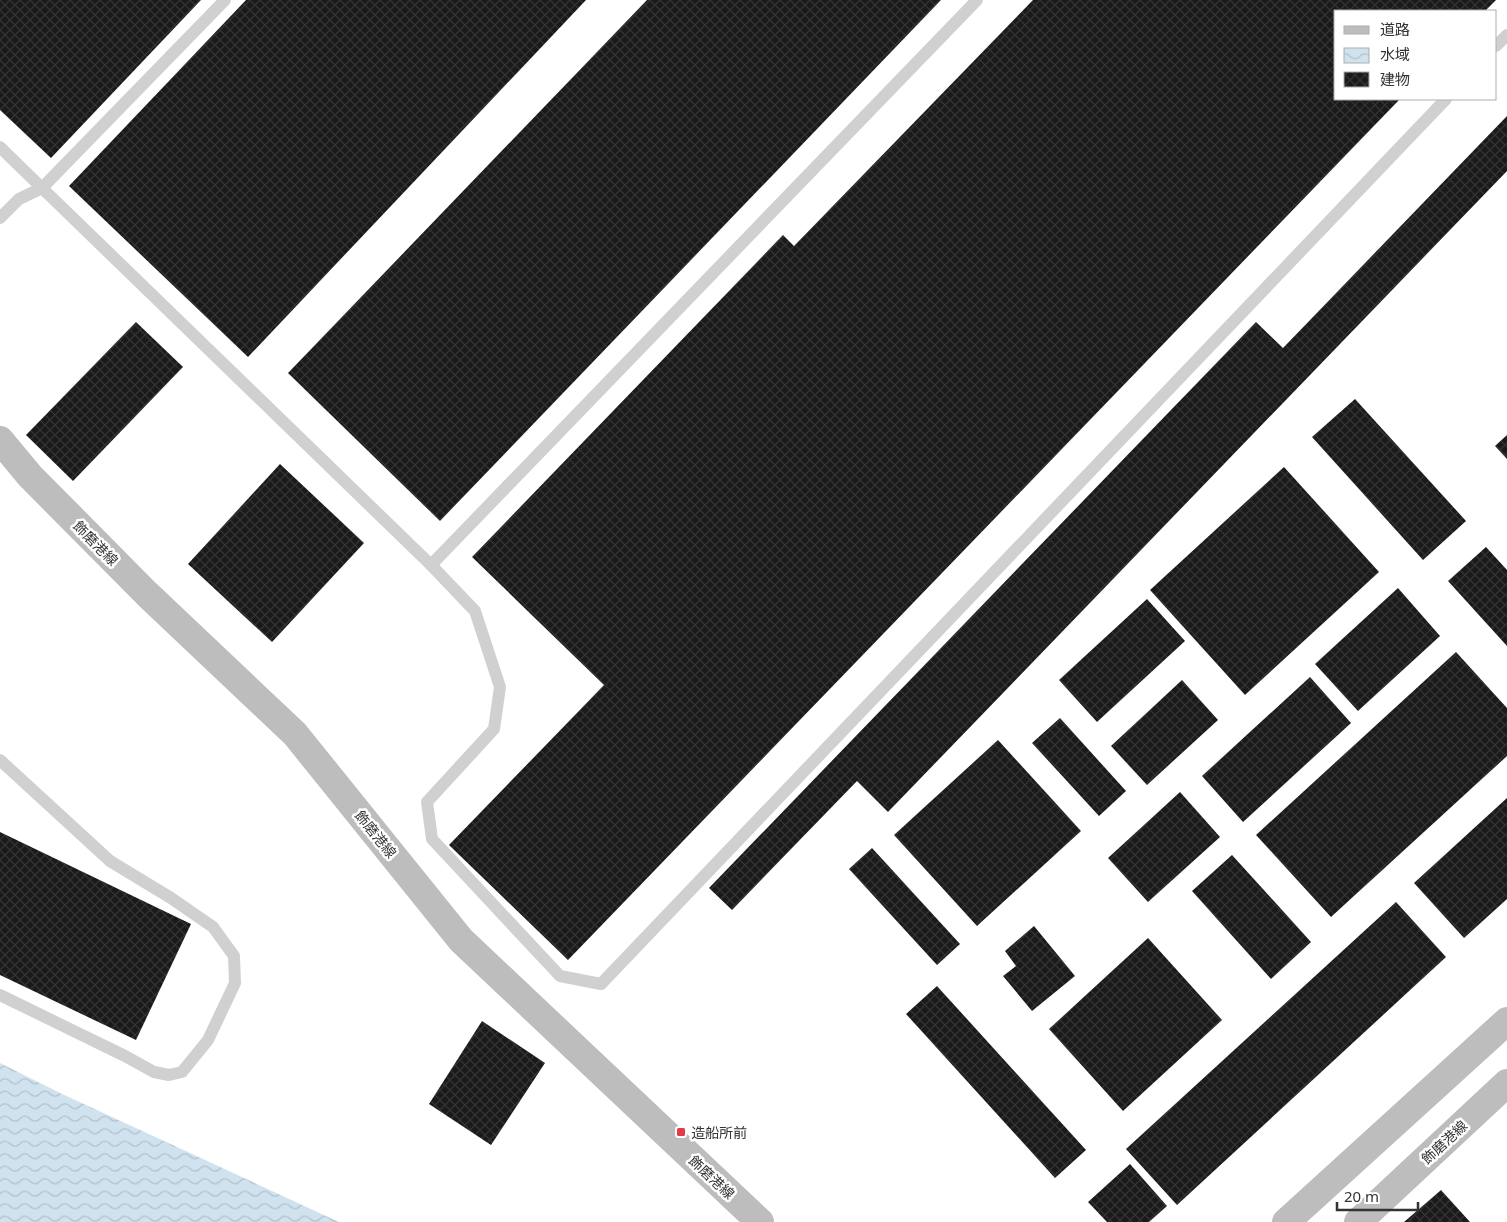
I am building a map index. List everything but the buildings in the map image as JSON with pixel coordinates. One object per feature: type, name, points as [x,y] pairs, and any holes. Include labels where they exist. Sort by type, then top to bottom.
[{"type":"main road","name":"飾磨港線","points":[[0,440],[30,476],[147,594],[295,734],[462,940],[760,1222]]},
{"type":"main road","points":[[1286,1222],[1507,1021]]},
{"type":"main road","name":"飾磨港線","points":[[1358,1222],[1507,1083]]},
{"type":"lane","points":[[0,218],[19,199],[42,188],[225,0]]},
{"type":"lane","points":[[431,565],[977,0]]},
{"type":"lane","points":[[1497,45],[1507,35]]},
{"type":"lane","points":[[0,147],[431,565],[475,611],[500,687],[494,729],[427,802],[432,839],[560,976],[601,984],[1445,100]]},
{"type":"lane","points":[[0,760],[110,861],[171,898],[213,927],[234,956],[235,983],[208,1040],[182,1072],[169,1075],[154,1072],[0,995]]},
{"type":"water","points":[[0,1063],[60,1093],[339,1222],[0,1222]]},
{"type":"place","name":"造船所前","points":[[681,1132]]}]
